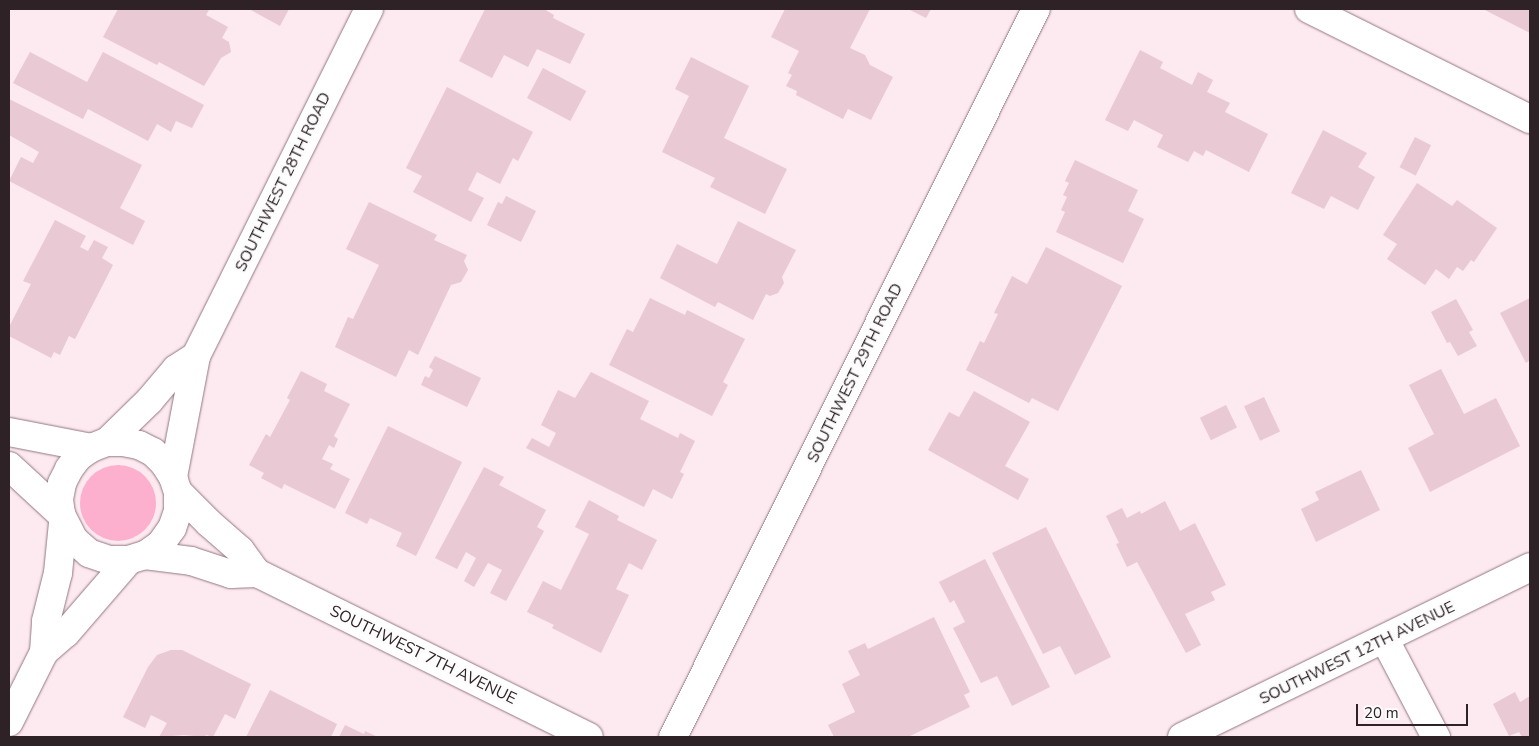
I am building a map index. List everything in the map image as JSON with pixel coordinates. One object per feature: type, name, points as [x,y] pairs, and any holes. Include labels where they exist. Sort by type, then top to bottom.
[{"type":"street","name":"SOUTHWEST 28TH ROAD","points":[[175,484],[196,356],[369,9]]},
{"type":"street","name":"SOUTHWEST 29TH ROAD","points":[[673,737],[1036,9]]},
{"type":"street","points":[[1309,9],[1530,119]]},
{"type":"street","name":"SOUTHWEST 28TH ROAD","points":[[99,445],[149,401],[176,369],[196,356]]},
{"type":"street","points":[[9,432],[99,445],[131,443],[153,452],[164,463],[175,484],[178,510],[172,528],[161,544],[137,557],[66,633],[44,652],[9,722]]},
{"type":"street","points":[[44,652],[46,621],[58,573],[62,518],[60,499],[62,483],[78,457],[99,445]]},
{"type":"street","points":[[9,466],[62,518],[74,540],[89,553],[109,560],[137,557]]},
{"type":"street","name":"SOUTHWEST 7TH AVENUE","points":[[175,484],[209,524],[240,550],[257,573],[589,737]]},
{"type":"street","name":"SOUTHWEST 7TH AVENUE","points":[[137,557],[191,561],[231,574],[257,573]]},
{"type":"street","name":"SOUTHWEST 12TH AVENUE","points":[[1182,737],[1386,640],[1530,567]]},
{"type":"street","points":[[1386,640],[1436,737]]},
{"type":"shaded area","points":[[118,465],[133,468],[145,476],[153,488],[156,503],[153,518],[145,530],[133,538],[118,541],[103,538],[91,530],[83,518],[80,503],[83,488],[91,476],[103,468]]},
{"type":"building","points":[[118,9],[207,9],[209,10],[206,15],[228,27],[222,38],[229,42],[231,52],[221,58],[204,86],[159,62],[157,65],[103,37]]},
{"type":"building","points":[[249,9],[289,9],[280,26]]},
{"type":"building","points":[[485,9],[544,9],[554,15],[553,18],[585,34],[570,64],[537,49],[528,67],[504,55],[492,78],[459,61]]},
{"type":"building","points":[[785,9],[870,9],[850,48],[865,55],[870,65],[893,77],[871,120],[848,109],[843,119],[796,95],[797,91],[786,86],[792,75],[788,73],[799,51],[771,37]]},
{"type":"building","points":[[908,9],[931,9],[926,18]]},
{"type":"building","points":[[1483,9],[1530,9],[1530,33]]},
{"type":"building","points":[[1140,50],[1163,62],[1160,68],[1192,85],[1198,72],[1213,80],[1207,92],[1230,103],[1225,112],[1268,134],[1249,172],[1206,150],[1203,156],[1194,151],[1188,162],[1157,147],[1163,135],[1134,120],[1128,131],[1105,120]]},
{"type":"building","points":[[30,52],[87,82],[103,52],[204,105],[192,128],[176,121],[171,132],[157,124],[148,141],[88,109],[83,119],[13,83]]},
{"type":"building","points":[[691,57],[749,86],[724,138],[787,169],[765,214],[710,187],[715,178],[662,152],[689,96],[675,89]]},
{"type":"building","points":[[543,68],[586,91],[570,121],[527,98]]},
{"type":"building","points":[[447,87],[533,132],[518,161],[513,158],[500,184],[477,172],[468,190],[484,198],[471,222],[413,192],[422,176],[406,168]]},
{"type":"building","points":[[9,99],[142,165],[120,208],[145,221],[133,245],[9,181],[21,157],[33,163],[39,152],[9,135]]},
{"type":"building","points":[[1323,130],[1367,153],[1358,167],[1375,177],[1358,210],[1331,196],[1324,209],[1291,193]]},
{"type":"building","points":[[1415,137],[1431,145],[1416,175],[1400,167]]},
{"type":"building","points":[[1075,160],[1138,190],[1128,211],[1144,219],[1123,263],[1056,232],[1065,212],[1061,210],[1067,197],[1063,195],[1069,183],[1065,181]]},
{"type":"building","points":[[1417,183],[1452,206],[1457,200],[1497,228],[1474,262],[1471,260],[1463,271],[1457,267],[1449,279],[1436,269],[1425,285],[1387,259],[1397,244],[1383,235]]},
{"type":"building","points":[[506,196],[536,211],[521,242],[487,225],[498,202],[502,204]]},
{"type":"building","points":[[369,202],[437,235],[434,240],[467,255],[464,261],[468,270],[461,282],[451,285],[418,355],[409,350],[396,377],[335,347],[348,317],[353,319],[379,265],[346,249]]},
{"type":"building","points":[[55,220],[86,236],[80,247],[88,251],[94,240],[108,247],[102,258],[113,265],[75,339],[69,336],[60,355],[54,352],[51,358],[9,336],[9,327],[31,284],[23,281]]},
{"type":"building","points":[[738,221],[796,250],[782,277],[784,283],[778,293],[770,296],[766,294],[753,320],[718,302],[715,307],[660,278],[677,244],[717,264]]},
{"type":"building","points":[[1046,247],[1122,286],[1058,411],[1032,398],[1029,403],[966,370],[980,341],[984,343],[998,314],[994,313],[1012,276],[1027,284]]},
{"type":"building","points":[[650,298],[685,315],[687,310],[745,339],[723,382],[728,385],[712,416],[609,365],[627,329],[633,332]]},
{"type":"building","points":[[1530,298],[1530,360],[1526,363],[1500,313]]},
{"type":"building","points":[[1456,299],[1473,330],[1469,332],[1477,346],[1458,356],[1450,342],[1447,343],[1431,312]]},
{"type":"building","points":[[435,356],[481,378],[467,407],[421,385],[425,376],[429,378],[433,370],[429,367]]},
{"type":"building","points":[[1441,369],[1464,414],[1496,398],[1520,446],[1430,492],[1408,448],[1434,434],[1409,385]]},
{"type":"building","points":[[301,371],[327,384],[324,391],[350,404],[334,436],[338,439],[334,448],[329,445],[322,459],[333,464],[330,469],[350,479],[335,509],[284,484],[282,489],[261,478],[264,473],[249,465],[266,434],[270,437],[290,400],[287,398]]},
{"type":"building","points":[[591,372],[649,401],[640,419],[678,438],[680,433],[695,441],[680,472],[684,474],[672,499],[653,489],[644,507],[526,448],[532,438],[549,447],[556,433],[541,425],[558,390],[575,398]]},
{"type":"building","points":[[974,391],[1030,422],[1005,466],[1029,479],[1018,500],[928,450],[949,412],[959,417]]},
{"type":"building","points":[[1264,397],[1280,431],[1260,441],[1244,406]]},
{"type":"building","points":[[1226,405],[1237,427],[1211,440],[1200,418]]},
{"type":"building","points":[[388,426],[462,462],[416,556],[396,546],[402,533],[370,518],[367,524],[345,513]]},
{"type":"building","points":[[484,467],[504,477],[499,485],[546,510],[537,527],[544,531],[506,601],[490,593],[502,570],[488,563],[474,587],[464,581],[476,558],[466,552],[457,569],[435,558]]},
{"type":"building","points":[[1361,470],[1380,510],[1316,542],[1301,509],[1319,500],[1315,492]]},
{"type":"building","points":[[589,500],[619,516],[617,520],[657,540],[642,570],[629,563],[616,589],[629,595],[601,653],[552,628],[554,625],[527,612],[543,581],[561,590],[589,534],[575,527]]},
{"type":"building","points":[[1165,501],[1180,531],[1195,523],[1226,585],[1211,592],[1215,600],[1185,614],[1201,645],[1186,653],[1137,562],[1127,567],[1116,544],[1119,543],[1106,516],[1122,508],[1127,518],[1140,511],[1141,514]]},
{"type":"building","points":[[1046,527],[1111,657],[1075,675],[1060,646],[1043,654],[992,553]]},
{"type":"building","points":[[985,559],[1050,687],[1012,706],[997,676],[981,683],[953,628],[965,622],[954,600],[950,603],[939,582]]},
{"type":"building","points":[[934,617],[970,692],[964,695],[970,707],[908,737],[834,737],[828,725],[855,712],[842,684],[860,675],[848,651],[865,643],[868,649]]},
{"type":"building","points":[[171,650],[182,650],[251,684],[235,719],[225,714],[213,737],[206,735],[205,737],[184,735],[159,737],[167,723],[151,715],[145,728],[123,717],[148,667],[157,655]]},
{"type":"building","points":[[270,690],[337,724],[331,737],[246,737]]},
{"type":"building","points":[[1515,692],[1520,702],[1530,696],[1530,737],[1522,737],[1519,732],[1509,736],[1493,704]]},
{"type":"building","points":[[345,725],[364,734],[365,731],[378,737],[339,737]]}]
